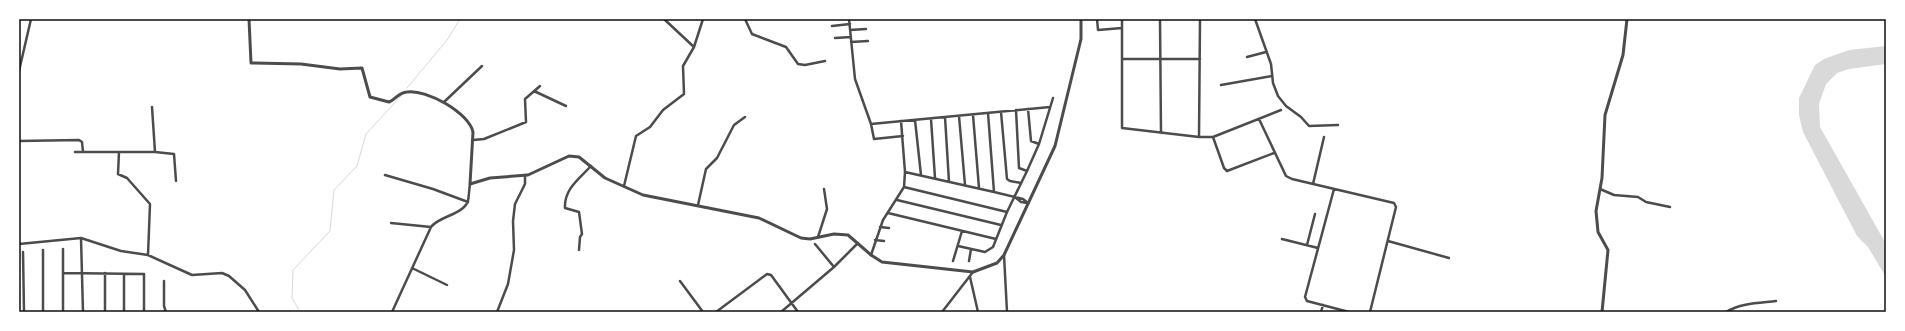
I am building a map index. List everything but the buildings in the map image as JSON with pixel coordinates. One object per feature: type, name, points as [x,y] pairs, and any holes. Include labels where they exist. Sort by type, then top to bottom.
[{"type":"street","points":[[19,71],[31,19]]},
{"type":"street","points":[[249,19],[251,63],[301,64],[340,69],[362,68],[370,97],[389,102],[398,94],[415,91],[444,102],[472,124],[474,132],[472,140],[468,202],[460,210],[434,223],[431,227],[392,312]]},
{"type":"street","points":[[664,19],[694,48]]},
{"type":"street","points":[[624,186],[636,136],[650,127],[663,110],[684,94],[683,66],[694,48],[703,19]]},
{"type":"street","points":[[745,19],[752,34],[786,47],[798,64],[805,66],[825,61]]},
{"type":"street","points":[[849,19],[855,79],[871,124],[874,138],[903,136]]},
{"type":"street","points":[[942,312],[973,272],[997,263],[1004,255],[1054,146],[1080,39],[1082,19]]},
{"type":"street","points":[[1097,19],[1098,30],[1122,28]]},
{"type":"street","points":[[1122,19],[1122,128],[1199,137],[1214,137],[1281,110]]},
{"type":"street","points":[[1160,19],[1161,133]]},
{"type":"street","points":[[1199,137],[1200,19]]},
{"type":"street","points":[[1255,19],[1271,64],[1273,84],[1281,100],[1309,126],[1338,125]]},
{"type":"street","points":[[1602,312],[1608,250],[1598,232],[1596,221],[1602,171],[1605,115],[1623,55],[1627,19]]},
{"type":"street","points":[[832,26],[850,24]]},
{"type":"street","points":[[850,30],[866,29]]},
{"type":"street","points":[[835,38],[851,37]]},
{"type":"street","points":[[851,42],[868,41]]},
{"type":"street","points":[[1248,57],[1266,52]]},
{"type":"street","points":[[1122,59],[1200,59]]},
{"type":"street","points":[[444,102],[482,66]]},
{"type":"street","points":[[1221,85],[1272,76]]},
{"type":"street","points":[[472,140],[484,139],[526,122],[525,99],[540,86]]},
{"type":"street","points":[[534,91],[566,106]]},
{"type":"street","points":[[958,246],[988,251],[993,247],[1001,225],[1015,198],[1021,182],[1028,171],[1039,144],[1053,98]]},
{"type":"street","points":[[152,107],[155,152]]},
{"type":"street","points":[[871,124],[1050,107]]},
{"type":"street","points":[[1028,109],[1031,141],[1039,144]]},
{"type":"street","points":[[1016,110],[1019,168],[1028,171]]},
{"type":"street","points":[[1001,112],[1007,179],[1010,181],[1021,182]]},
{"type":"street","points":[[988,113],[994,192]]},
{"type":"street","points":[[973,114],[979,188]]},
{"type":"street","points":[[959,116],[965,185]]},
{"type":"street","points":[[698,205],[706,169],[717,158],[734,125],[744,117]]},
{"type":"street","points":[[945,117],[949,182]]},
{"type":"street","points":[[931,119],[935,178]]},
{"type":"street","points":[[1259,119],[1286,176],[1313,184],[1394,203],[1396,207],[1370,312]]},
{"type":"street","points":[[915,120],[921,175]]},
{"type":"street","points":[[871,255],[880,227],[904,187],[905,172],[901,121]]},
{"type":"street","points":[[1214,137],[1224,168],[1227,171],[1274,153]]},
{"type":"street","points":[[1313,184],[1324,137]]},
{"type":"street","points":[[19,141],[79,140],[82,142],[83,152]]},
{"type":"street","points":[[75,152],[155,152],[174,154],[176,181]]},
{"type":"street","points":[[119,152],[118,174],[127,178],[150,204],[148,254]]},
{"type":"street","points":[[470,184],[490,178],[525,175],[536,172],[569,156],[578,157],[605,178],[643,195],[759,218],[801,238],[810,239],[834,234],[848,235],[871,255],[882,262],[973,272]]},
{"type":"street","points":[[580,250],[580,237],[582,234],[579,212],[565,208],[565,199],[566,192],[591,166]]},
{"type":"street","points":[[905,172],[1023,199],[1028,203]]},
{"type":"street","points":[[385,175],[432,189],[468,202]]},
{"type":"street","points":[[497,312],[508,284],[514,250],[513,221],[515,204],[525,184],[525,175]]},
{"type":"street","points":[[904,187],[1007,212]]},
{"type":"street","points":[[818,237],[827,210],[824,189]]},
{"type":"street","points":[[1334,189],[1305,297],[1307,301],[1349,312]]},
{"type":"street","points":[[1599,189],[1614,195],[1638,197],[1646,202],[1670,207]]},
{"type":"street","points":[[897,200],[1001,225]]},
{"type":"street","points":[[888,213],[996,239]]},
{"type":"street","points":[[1307,245],[1315,214]]},
{"type":"street","points":[[391,223],[431,227]]},
{"type":"street","points":[[880,227],[889,228]]},
{"type":"street","points":[[953,261],[962,231]]},
{"type":"street","points":[[81,238],[84,312]]},
{"type":"street","points":[[19,244],[81,238],[121,252],[148,254],[192,275],[222,273],[229,276],[245,290],[259,312]]},
{"type":"street","points":[[1282,239],[1318,248]]},
{"type":"street","points":[[875,240],[884,241]]},
{"type":"street","points":[[1388,241],[1449,258]]},
{"type":"street","points":[[782,312],[834,268],[858,243]]},
{"type":"street","points":[[815,244],[834,268]]},
{"type":"street","points":[[63,249],[63,312]]},
{"type":"street","points":[[968,261],[971,249]]},
{"type":"street","points":[[43,250],[43,312]]},
{"type":"street","points":[[23,252],[24,312]]},
{"type":"street","points":[[1004,255],[1007,312]]},
{"type":"street","points":[[412,268],[447,285]]},
{"type":"street","points":[[63,273],[144,274],[144,312]]},
{"type":"street","points":[[105,273],[105,312]]},
{"type":"street","points":[[124,274],[124,312]]},
{"type":"street","points":[[716,312],[767,274],[771,275],[798,312]]},
{"type":"street","points":[[969,276],[978,312]]},
{"type":"street","points":[[164,281],[164,306],[166,312]]},
{"type":"street","points":[[680,281],[703,312]]},
{"type":"street","points":[[1726,312],[1733,308],[1748,304],[1776,302]]},
{"type":"street","points":[[1321,312],[1323,305]]},
{"type":"shaded area","points":[[1886,46],[1886,64],[1849,69],[1837,73],[1826,84],[1819,104],[1820,127],[1886,244],[1886,277],[1868,247],[1857,236],[1803,132],[1799,115],[1799,98],[1815,65],[1824,59],[1849,50]]},
{"type":"waterway","points":[[407,88],[447,40],[460,19]]},
{"type":"waterway","points":[[300,312],[292,298],[293,270],[330,231],[334,190],[357,166],[366,134],[401,96]]}]
